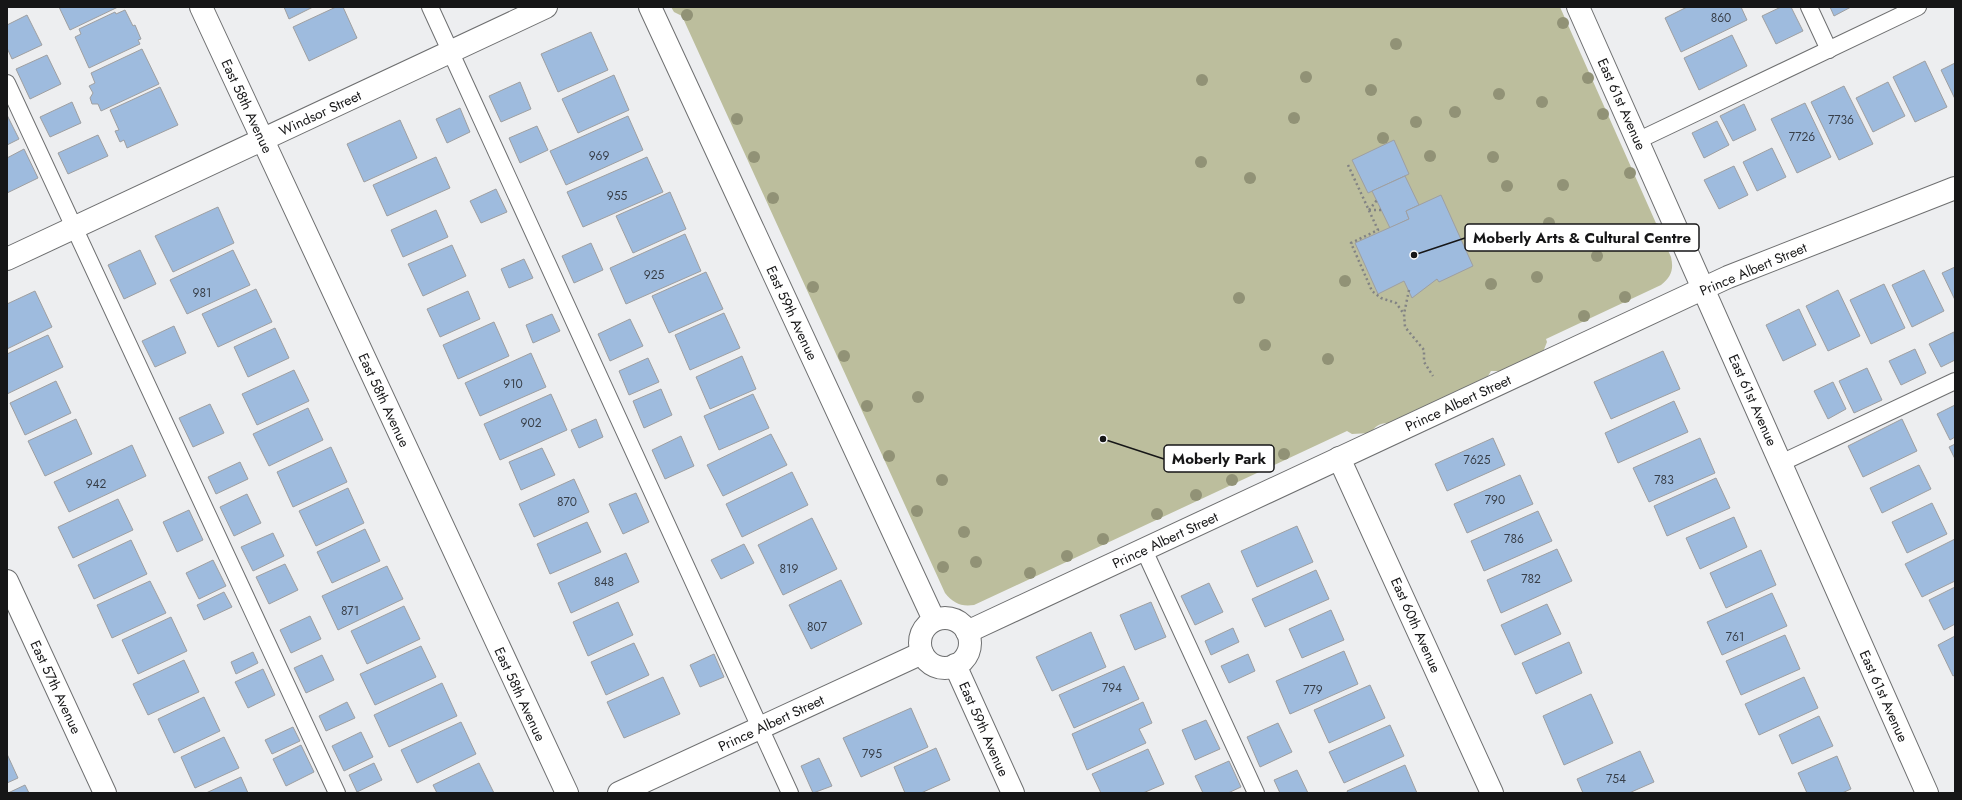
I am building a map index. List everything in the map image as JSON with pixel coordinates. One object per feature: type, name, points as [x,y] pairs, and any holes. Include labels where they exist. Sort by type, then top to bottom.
[{"type":"street","name":"East 58th Avenue","points":[[201,7],[567,793]]},
{"type":"street","name":"Windsor Street","points":[[7,259],[546,7]]},
{"type":"street","name":"East 59th Avenue","points":[[650,7],[934,620]]},
{"type":"street","name":"East 61st Avenue","points":[[1578,7],[1639,140],[1927,793]]},
{"type":"street","name":"Prince Albert Street","points":[[967,632],[1728,277],[1955,188]]},
{"type":"street","name":"East 60th Avenue","points":[[1339,458],[1492,793]]},
{"type":"street","name":"East 57th Avenue","points":[[7,581],[105,793]]},
{"type":"street","points":[[950,618],[963,625],[967,632],[970,639],[967,655],[955,665],[940,667],[926,659],[922,653],[920,645],[923,630],[934,620],[950,618]]},
{"type":"street","name":"Prince Albert Street","points":[[619,793],[922,653]]},
{"type":"street","name":"East 59th Avenue","points":[[955,665],[1013,793]]},
{"type":"lane","points":[[430,7],[790,793]]},
{"type":"lane","points":[[1810,7],[1829,50]]},
{"type":"lane","points":[[1639,140],[1918,7]]},
{"type":"lane","points":[[7,83],[337,793]]},
{"type":"lane","points":[[1781,463],[1955,381]]},
{"type":"lane","points":[[1144,550],[1256,793]]},
{"type":"path","points":[[1348,165],[1378,230],[1350,243],[1372,291],[1381,298],[1396,304],[1404,314]]},
{"type":"path","points":[[1369,210],[1377,200]]},
{"type":"path","points":[[1369,210],[1382,210]]},
{"type":"path","points":[[1409,290],[1404,314],[1405,327],[1424,350],[1424,362],[1433,376]]},
{"type":"green space","points":[[671,7],[1560,7],[1671,257],[1671,273],[1661,285],[1546,339],[1547,342],[1543,352],[1515,371],[1491,371],[1485,381],[1394,425],[1386,423],[1380,424],[1370,433],[1352,434],[1347,431],[974,605],[961,605],[954,602],[945,593],[682,16],[674,12]]},
{"type":"building","points":[[59,7],[118,7],[70,30]]},
{"type":"building","points":[[284,7],[313,7],[289,19]]},
{"type":"building","points":[[336,7],[343,7],[357,38],[309,61],[293,27]]},
{"type":"building","points":[[1687,7],[1741,7],[1747,20],[1681,52],[1665,18]]},
{"type":"building","points":[[1781,7],[1791,7],[1803,31],[1776,44],[1762,16]]},
{"type":"building","points":[[1830,7],[1851,7],[1834,16]]},
{"type":"building","points":[[125,10],[133,26],[135,25],[141,39],[138,40],[140,44],[89,68],[75,37],[81,34],[79,29],[115,12],[116,14]]},
{"type":"building","points":[[27,15],[42,45],[12,59],[7,48],[7,25]]},
{"type":"building","points":[[591,32],[608,70],[558,92],[541,54]]},
{"type":"building","points":[[1732,35],[1747,66],[1699,90],[1684,58]]},
{"type":"building","points":[[142,49],[159,84],[101,111],[98,104],[92,104],[90,98],[93,93],[89,86],[95,83],[91,73]]},
{"type":"building","points":[[47,55],[61,84],[30,99],[16,69]]},
{"type":"building","points":[[1925,61],[1947,107],[1915,122],[1893,77]]},
{"type":"building","points":[[1955,63],[1955,99],[1941,70]]},
{"type":"building","points":[[614,75],[629,110],[578,133],[562,99]]},
{"type":"building","points":[[520,82],[531,109],[501,122],[489,96]]},
{"type":"building","points":[[1888,82],[1905,116],[1873,132],[1856,98]]},
{"type":"building","points":[[1844,86],[1873,144],[1839,160],[1811,102]]},
{"type":"building","points":[[160,87],[178,125],[127,148],[124,140],[120,142],[115,131],[119,130],[110,110]]},
{"type":"building","points":[[72,102],[81,123],[50,137],[40,117]]},
{"type":"building","points":[[1805,103],[1831,157],[1797,173],[1771,119]]},
{"type":"building","points":[[1744,104],[1756,130],[1733,141],[1720,116]]},
{"type":"building","points":[[460,108],[470,132],[447,143],[436,119]]},
{"type":"building","points":[[7,115],[19,139],[7,145]]},
{"type":"building","points":[[628,116],[643,150],[566,185],[550,151]]},
{"type":"building","points":[[400,120],[417,158],[364,182],[347,144]]},
{"type":"building","points":[[1717,121],[1729,145],[1704,158],[1692,133]]},
{"type":"building","points":[[537,126],[548,150],[520,163],[509,138]]},
{"type":"building","points":[[98,135],[108,156],[68,174],[58,153]]},
{"type":"building","points":[[1394,140],[1409,174],[1368,193],[1352,160]]},
{"type":"building","points":[[1772,148],[1786,177],[1757,191],[1743,162]]},
{"type":"building","points":[[24,149],[38,178],[7,193],[7,158]]},
{"type":"building","points":[[436,157],[450,188],[387,216],[373,185]]},
{"type":"building","points":[[647,157],[663,192],[583,227],[567,192]]},
{"type":"building","points":[[1734,166],[1748,195],[1719,209],[1704,180]]},
{"type":"building","points":[[1405,176],[1419,205],[1406,211],[1409,219],[1390,228],[1372,191]]},
{"type":"building","points":[[496,189],[507,212],[481,223],[470,201]]},
{"type":"building","points":[[670,192],[686,229],[633,253],[616,216]]},
{"type":"building","points":[[1441,195],[1473,266],[1439,282],[1437,279],[1412,298],[1404,281],[1378,294],[1355,243],[1409,219],[1406,211]]},
{"type":"building","points":[[218,207],[234,243],[173,272],[155,236]]},
{"type":"building","points":[[436,210],[448,237],[403,257],[391,230]]},
{"type":"building","points":[[685,234],[701,271],[626,304],[610,268]]},
{"type":"building","points":[[591,243],[603,270],[574,283],[562,256]]},
{"type":"building","points":[[452,245],[466,276],[423,296],[408,264]]},
{"type":"building","points":[[140,250],[156,284],[124,299],[108,265]]},
{"type":"building","points":[[233,250],[250,285],[187,314],[170,280]]},
{"type":"building","points":[[524,259],[533,278],[509,288],[501,269]]},
{"type":"building","points":[[1955,267],[1955,300],[1942,273]]},
{"type":"building","points":[[1924,270],[1944,311],[1912,327],[1892,285]]},
{"type":"building","points":[[706,272],[723,309],[669,333],[652,296]]},
{"type":"building","points":[[1884,284],[1905,328],[1871,344],[1850,300]]},
{"type":"building","points":[[256,289],[272,322],[218,347],[202,314]]},
{"type":"building","points":[[1838,290],[1860,336],[1828,351],[1806,306]]},
{"type":"building","points":[[35,291],[52,327],[7,349],[7,304]]},
{"type":"building","points":[[468,291],[480,319],[440,337],[427,309]]},
{"type":"building","points":[[1799,309],[1816,345],[1783,361],[1766,325]]},
{"type":"building","points":[[724,313],[740,348],[690,370],[675,335]]},
{"type":"building","points":[[552,314],[560,331],[533,343],[526,325]]},
{"type":"building","points":[[630,319],[643,346],[610,361],[598,334]]},
{"type":"building","points":[[494,322],[509,356],[458,379],[443,345]]},
{"type":"building","points":[[174,326],[186,353],[155,367],[142,341]]},
{"type":"building","points":[[275,328],[289,358],[248,377],[234,347]]},
{"type":"building","points":[[1954,332],[1955,360],[1941,367],[1929,344]]},
{"type":"building","points":[[48,335],[63,367],[7,394],[7,354]]},
{"type":"building","points":[[1915,349],[1926,373],[1901,385],[1889,361]]},
{"type":"building","points":[[1663,351],[1680,389],[1611,419],[1594,382]]},
{"type":"building","points":[[531,353],[546,387],[480,416],[465,383]]},
{"type":"building","points":[[742,356],[756,389],[710,409],[696,377]]},
{"type":"building","points":[[648,358],[659,382],[629,395],[619,371]]},
{"type":"building","points":[[1867,368],[1882,400],[1854,413],[1839,381]]},
{"type":"building","points":[[294,370],[309,401],[257,425],[242,394]]},
{"type":"building","points":[[56,381],[71,413],[25,435],[10,403]]},
{"type":"building","points":[[1833,382],[1846,409],[1828,419],[1814,391]]},
{"type":"building","points":[[661,389],[672,415],[644,428],[633,401]]},
{"type":"building","points":[[551,394],[567,430],[500,460],[484,424]]},
{"type":"building","points":[[753,394],[769,428],[719,450],[704,416]]},
{"type":"building","points":[[1674,401],[1688,432],[1618,463],[1605,433]]},
{"type":"building","points":[[210,404],[224,433],[193,447],[179,418]]},
{"type":"building","points":[[1955,405],[1955,437],[1950,440],[1937,414]]},
{"type":"building","points":[[308,408],[323,440],[269,466],[253,434]]},
{"type":"building","points":[[76,419],[92,454],[45,476],[28,441]]},
{"type":"building","points":[[596,419],[603,437],[579,448],[571,430]]},
{"type":"building","points":[[1902,419],[1917,451],[1863,477],[1848,446]]},
{"type":"building","points":[[771,434],[787,465],[723,496],[707,465]]},
{"type":"building","points":[[681,436],[694,466],[665,479],[652,450]]},
{"type":"building","points":[[1493,438],[1505,465],[1447,491],[1435,464]]},
{"type":"building","points":[[1700,438],[1715,473],[1649,502],[1633,468]]},
{"type":"building","points":[[1955,444],[1955,459],[1949,447]]},
{"type":"building","points":[[132,445],[146,476],[69,512],[54,482]]},
{"type":"building","points":[[331,447],[347,482],[293,507],[277,472]]},
{"type":"building","points":[[542,448],[555,475],[521,490],[509,462]]},
{"type":"building","points":[[240,462],[248,479],[216,494],[208,477]]},
{"type":"building","points":[[1919,465],[1931,489],[1882,513],[1870,488]]},
{"type":"building","points":[[792,472],[808,505],[742,537],[726,504]]},
{"type":"building","points":[[1520,475],[1533,504],[1467,533],[1454,504]]},
{"type":"building","points":[[1716,478],[1730,508],[1667,536],[1654,506]]},
{"type":"building","points":[[574,479],[589,512],[534,537],[519,504]]},
{"type":"building","points":[[348,488],[364,523],[316,546],[299,511]]},
{"type":"building","points":[[636,493],[649,522],[623,534],[609,504]]},
{"type":"building","points":[[247,494],[261,523],[234,536],[220,507]]},
{"type":"building","points":[[118,499],[133,530],[73,558],[58,527]]},
{"type":"building","points":[[1932,503],[1947,534],[1907,553],[1892,522]]},
{"type":"building","points":[[189,510],[203,540],[177,552],[163,522]]},
{"type":"building","points":[[1538,511],[1552,541],[1484,571],[1471,541]]},
{"type":"building","points":[[1734,517],[1747,547],[1700,569],[1686,538]]},
{"type":"building","points":[[812,518],[837,569],[783,595],[758,545]]},
{"type":"building","points":[[587,522],[601,552],[550,574],[537,544]]},
{"type":"building","points":[[1297,526],[1313,562],[1257,587],[1241,551]]},
{"type":"building","points":[[365,529],[380,561],[332,583],[317,552]]},
{"type":"building","points":[[273,533],[284,556],[253,571],[241,547]]},
{"type":"building","points":[[1955,539],[1955,581],[1922,597],[1905,564]]},
{"type":"building","points":[[131,540],[147,574],[94,599],[78,565]]},
{"type":"building","points":[[744,544],[754,563],[721,579],[711,560]]},
{"type":"building","points":[[1557,549],[1572,581],[1501,613],[1487,580]]},
{"type":"building","points":[[1761,550],[1776,585],[1726,608],[1710,573]]},
{"type":"building","points":[[626,553],[639,582],[571,613],[558,583]]},
{"type":"building","points":[[213,560],[226,586],[199,599],[186,573]]},
{"type":"building","points":[[285,564],[298,590],[269,604],[256,577]]},
{"type":"building","points":[[387,566],[403,599],[338,630],[322,596]]},
{"type":"building","points":[[1316,570],[1329,599],[1265,627],[1252,599]]},
{"type":"building","points":[[841,580],[862,624],[811,649],[789,605]]},
{"type":"building","points":[[150,581],[166,613],[112,638],[97,605]]},
{"type":"building","points":[[1209,583],[1223,612],[1195,625],[1181,596]]},
{"type":"building","points":[[1955,587],[1955,624],[1944,630],[1929,600]]},
{"type":"building","points":[[224,592],[232,607],[204,620],[197,605]]},
{"type":"building","points":[[1772,593],[1787,626],[1722,655],[1707,622]]},
{"type":"building","points":[[618,602],[633,635],[588,656],[573,622]]},
{"type":"building","points":[[1151,602],[1166,637],[1135,650],[1120,615]]},
{"type":"building","points":[[1547,604],[1561,634],[1515,655],[1501,625]]},
{"type":"building","points":[[404,606],[420,639],[367,664],[351,631]]},
{"type":"building","points":[[1331,610],[1344,640],[1302,658],[1289,629]]},
{"type":"building","points":[[310,616],[321,639],[291,653],[280,630]]},
{"type":"building","points":[[171,617],[187,651],[138,674],[122,640]]},
{"type":"building","points":[[1233,628],[1239,642],[1211,655],[1205,641]]},
{"type":"building","points":[[1091,632],[1106,667],[1052,691],[1036,657]]},
{"type":"building","points":[[1785,635],[1800,669],[1741,695],[1726,661]]},
{"type":"building","points":[[1955,636],[1955,675],[1953,676],[1938,645]]},
{"type":"building","points":[[1569,642],[1582,673],[1536,694],[1522,663]]},
{"type":"building","points":[[634,643],[649,675],[606,695],[591,662]]},
{"type":"building","points":[[421,646],[436,677],[375,705],[360,674]]},
{"type":"building","points":[[1344,651],[1358,684],[1290,714],[1276,681]]},
{"type":"building","points":[[253,652],[258,663],[236,674],[231,662]]},
{"type":"building","points":[[714,654],[724,677],[700,687],[690,665]]},
{"type":"building","points":[[1248,654],[1255,671],[1229,683],[1221,666]]},
{"type":"building","points":[[322,655],[334,680],[306,693],[294,668]]},
{"type":"building","points":[[184,660],[199,692],[148,715],[133,684]]},
{"type":"building","points":[[1124,666],[1139,699],[1074,728],[1059,695]]},
{"type":"building","points":[[263,669],[275,695],[248,708],[235,682]]},
{"type":"building","points":[[663,677],[680,714],[624,738],[607,702]]},
{"type":"building","points":[[1804,677],[1818,708],[1759,735],[1745,704]]},
{"type":"building","points":[[442,683],[457,716],[389,747],[374,715]]},
{"type":"building","points":[[1370,685],[1385,718],[1329,743],[1314,710]]},
{"type":"building","points":[[1591,694],[1613,743],[1564,765],[1543,716]]},
{"type":"building","points":[[204,697],[220,731],[174,753],[158,719]]},
{"type":"building","points":[[347,702],[355,718],[326,731],[319,716]]},
{"type":"building","points":[[1143,702],[1152,723],[1139,729],[1146,743],[1087,770],[1072,734]]},
{"type":"building","points":[[911,708],[928,747],[861,777],[843,738]]},
{"type":"building","points":[[1819,716],[1833,746],[1792,764],[1779,735]]},
{"type":"building","points":[[1206,720],[1220,749],[1195,760],[1182,730]]},
{"type":"building","points":[[461,722],[476,754],[417,783],[401,750]]},
{"type":"building","points":[[1278,723],[1292,752],[1260,767],[1247,737]]},
{"type":"building","points":[[1390,725],[1404,756],[1344,783],[1329,752]]},
{"type":"building","points":[[293,727],[300,741],[272,754],[265,740]]},
{"type":"building","points":[[361,732],[373,757],[344,771],[332,746]]},
{"type":"building","points":[[224,737],[239,768],[195,788],[181,757]]},
{"type":"building","points":[[301,745],[314,772],[286,786],[273,759]]},
{"type":"building","points":[[936,748],[950,780],[921,793],[905,793],[894,767]]},
{"type":"building","points":[[1148,749],[1164,784],[1143,793],[1101,793],[1092,774]]},
{"type":"building","points":[[1640,751],[1654,782],[1629,793],[1583,793],[1577,779]]},
{"type":"building","points":[[7,754],[18,778],[7,783]]},
{"type":"building","points":[[1837,756],[1851,789],[1842,793],[1807,793],[1798,773]]},
{"type":"building","points":[[819,758],[832,786],[813,793],[801,766]]},
{"type":"building","points":[[1229,761],[1241,787],[1228,793],[1203,793],[1195,776]]},
{"type":"building","points":[[374,763],[382,780],[357,792],[349,775]]},
{"type":"building","points":[[479,763],[494,793],[437,793],[433,785]]},
{"type":"building","points":[[1405,765],[1417,793],[1348,793],[1347,791]]},
{"type":"building","points":[[1297,770],[1308,793],[1280,793],[1274,780]]},
{"type":"building","points":[[241,777],[248,793],[206,793]]},
{"type":"building","points":[[25,785],[29,793],[8,793]]},
{"type":"place","name":"Moberly Arts & Cultural Centre","points":[[1414,255]]},
{"type":"place","name":"Moberly Park","points":[[1103,439]]}]
